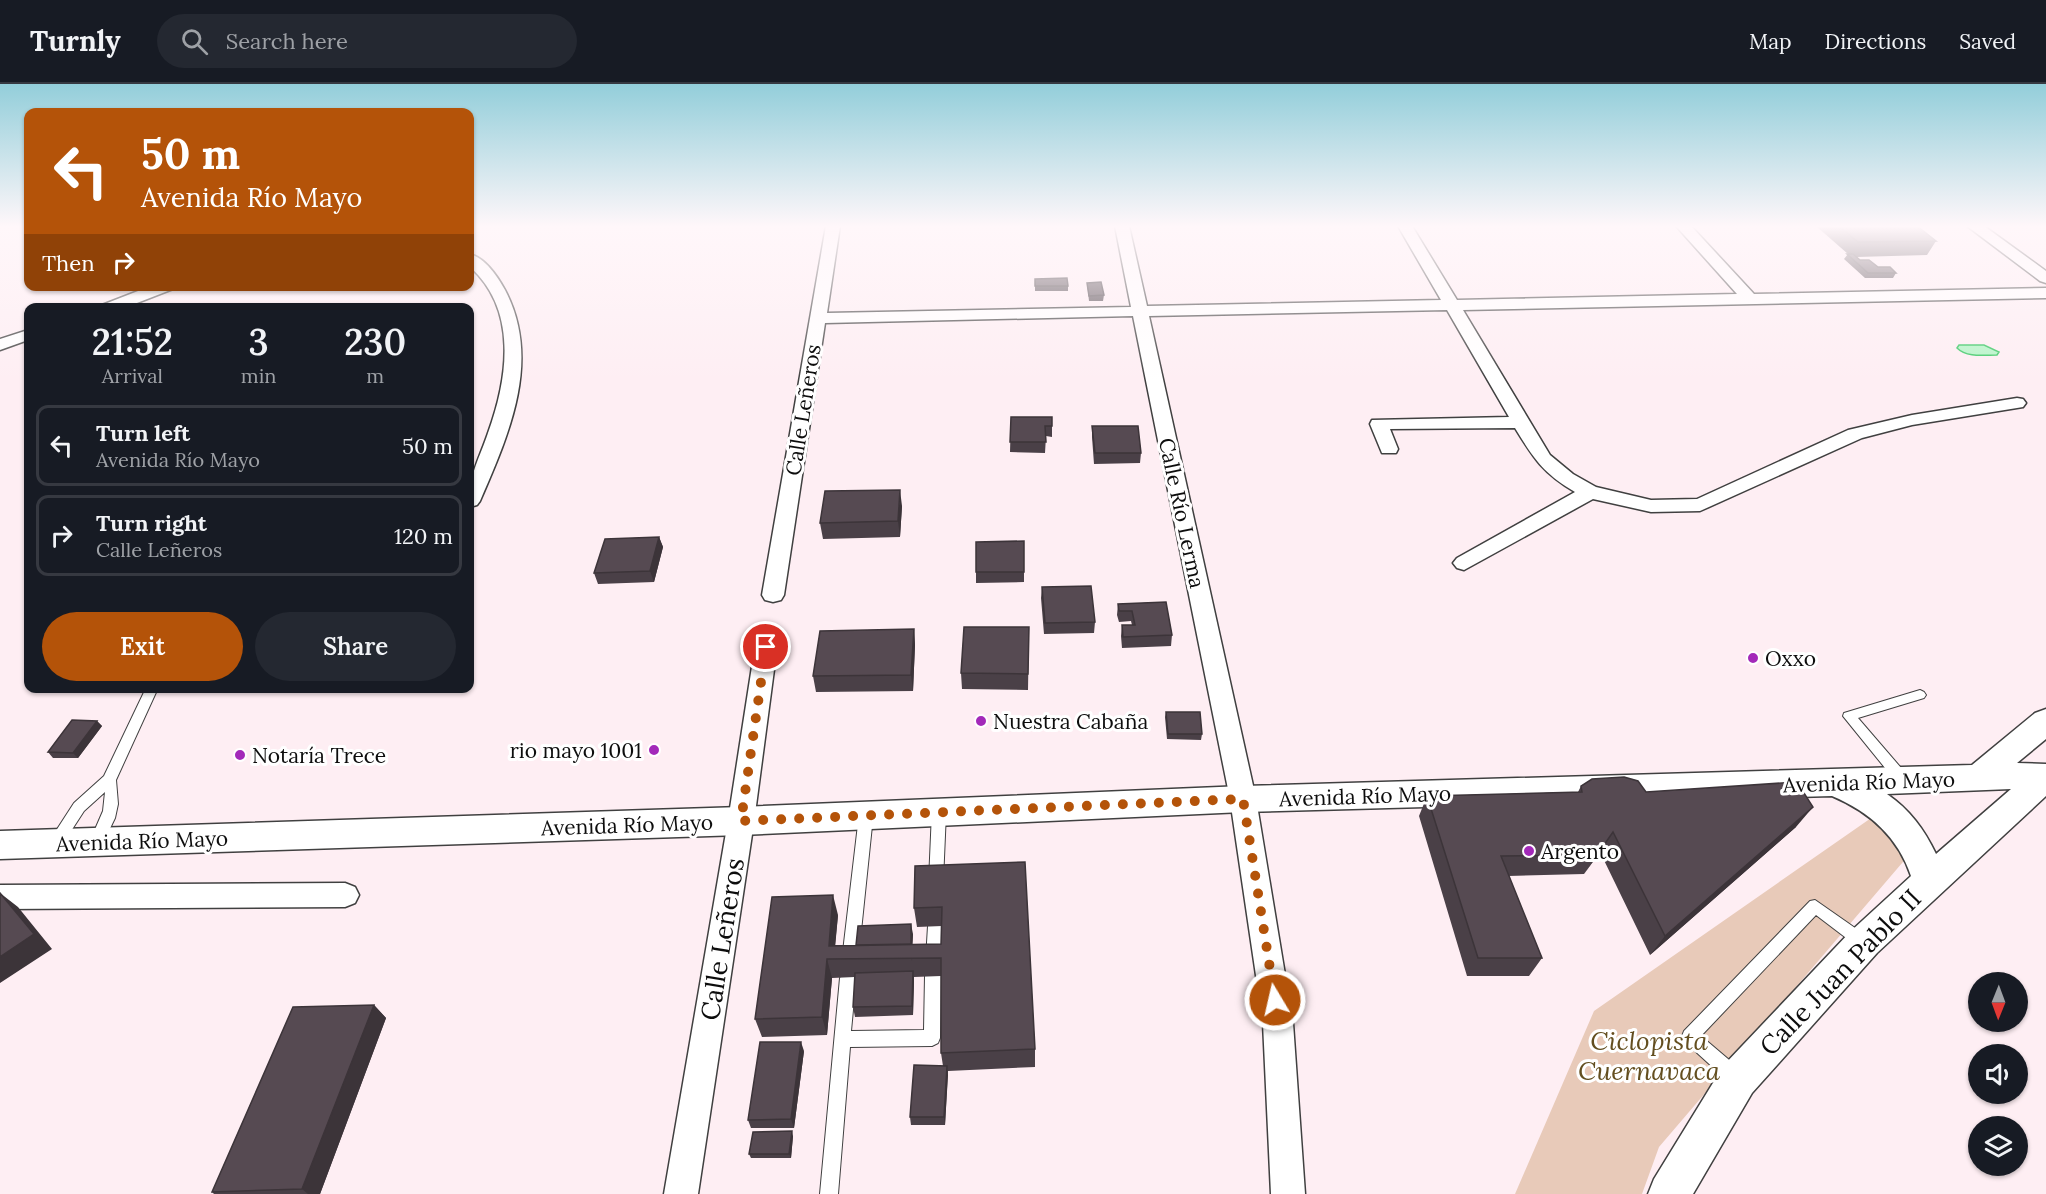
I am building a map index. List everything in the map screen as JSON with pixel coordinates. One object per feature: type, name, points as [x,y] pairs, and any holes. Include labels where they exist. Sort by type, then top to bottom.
[{"type":"street","points":[[474,492],[491,453],[509,398],[514,345],[507,307],[490,278]]},
{"type":"street","name":"Calle Leñeros","points":[[773,595],[825,278]]},
{"type":"street","name":"Calle Río Lerma","points":[[1132,278],[1243,799],[1278,1023],[1288,1194]]},
{"type":"street","points":[[1436,278],[1543,459],[1566,478],[1590,492],[1651,506],[1700,505],[1855,434],[1912,420],[2017,403]]},
{"type":"street","points":[[1730,278],[1749,298]]},
{"type":"street","points":[[818,318],[2046,292]]},
{"type":"street","points":[[127,303],[162,294]]},
{"type":"street","points":[[0,345],[24,336]]},
{"type":"street","points":[[1389,449],[1379,424],[1521,422]]},
{"type":"street","points":[[1464,564],[1590,492]]},
{"type":"street","name":"Calle Leñeros","points":[[681,1194],[741,821],[766,647]]},
{"type":"street","points":[[1977,779],[2046,721]]},
{"type":"street","name":"Avenida Río Mayo","points":[[0,845],[741,821],[1243,799],[1977,779],[2012,776],[2046,777]]},
{"type":"street","name":"Calle Juan Pablo II","points":[[1669,1194],[1738,1079],[1864,942],[2046,777]]},
{"type":"street","points":[[1834,783],[1856,791],[1879,805],[1899,822],[1914,841],[1930,880]]},
{"type":"street","points":[[0,897],[345,895]]},
{"type":"lane","points":[[55,843],[79,807],[109,780],[150,693]]},
{"type":"lane","points":[[1904,781],[1849,716],[1920,695]]},
{"type":"lane","points":[[97,842],[113,806],[114,796],[109,780]]},
{"type":"lane","points":[[936,885],[939,812]]},
{"type":"lane","points":[[829,1194],[842,1039],[866,816]]},
{"type":"lane","points":[[1738,1079],[1690,1036],[1815,906],[1864,942]]},
{"type":"lane","points":[[842,1039],[932,1038],[935,926]]},
{"type":"green space","name":"Ciclopista Cuernavaca","points":[[1897,800],[1926,835],[1659,1147],[1642,1194],[1515,1194],[1594,1011]]},
{"type":"shaded area","points":[[1959,345],[1984,345],[1999,352],[1997,355],[1971,355],[1957,348]]},
{"type":"building","points":[[1067,278],[1068,286],[1035,286],[1035,279]]},
{"type":"building","points":[[1101,282],[1104,295],[1089,296],[1087,283]]},
{"type":"building","points":[[1011,417],[1052,417],[1052,426],[1045,426],[1046,442],[1010,442]]},
{"type":"building","points":[[1092,426],[1138,426],[1141,453],[1095,453]]},
{"type":"building","points":[[900,490],[898,521],[820,523],[825,491]]},
{"type":"building","points":[[659,537],[650,571],[594,573],[605,539]]},
{"type":"building","points":[[1024,541],[1024,572],[976,572],[976,542]]},
{"type":"building","points":[[1091,586],[1095,622],[1045,623],[1042,587]]},
{"type":"building","points":[[1166,602],[1172,635],[1123,637],[1122,625],[1135,625],[1132,611],[1119,611],[1118,604]]},
{"type":"building","points":[[964,627],[1029,627],[1028,674],[961,673]]},
{"type":"building","points":[[914,629],[911,675],[813,676],[820,631]]},
{"type":"building","points":[[1166,712],[1200,712],[1202,734],[1168,734]]},
{"type":"building","points":[[72,720],[97,721],[73,753],[48,752]]},
{"type":"building","points":[[1624,777],[1638,781],[1646,792],[1797,782],[1813,807],[1665,936],[1613,832],[1597,855],[1501,856],[1542,958],[1478,958],[1427,796],[1582,792],[1581,786],[1592,779]]},
{"type":"building","points":[[1025,862],[1035,1049],[941,1053],[941,958],[827,959],[822,1017],[755,1019],[772,897],[833,895],[829,946],[941,944],[942,907],[914,908],[915,866]]},
{"type":"building","points":[[0,893],[34,934],[0,957]]},
{"type":"building","points":[[911,924],[911,944],[856,945],[858,926]]},
{"type":"building","points":[[913,971],[912,1006],[853,1007],[855,973]]},
{"type":"building","points":[[374,1005],[302,1189],[212,1192],[293,1007]]},
{"type":"building","points":[[760,1042],[801,1042],[791,1119],[748,1120]]},
{"type":"building","points":[[914,1065],[947,1066],[944,1117],[910,1117]]},
{"type":"building","points":[[792,1131],[789,1154],[749,1154],[753,1132]]},
{"type":"place","name":"Oxxo","points":[[1753,658]]},
{"type":"place","name":"Nuestra Cabaña","points":[[981,721]]},
{"type":"place","name":"rio mayo 1001","points":[[654,750]]},
{"type":"place","name":"Notaría Trece","points":[[240,755]]},
{"type":"place","name":"Argento","points":[[1529,851]]},
{"type":"route","points":[[766,647],[741,821],[1243,799],[1275,1000]]}]
